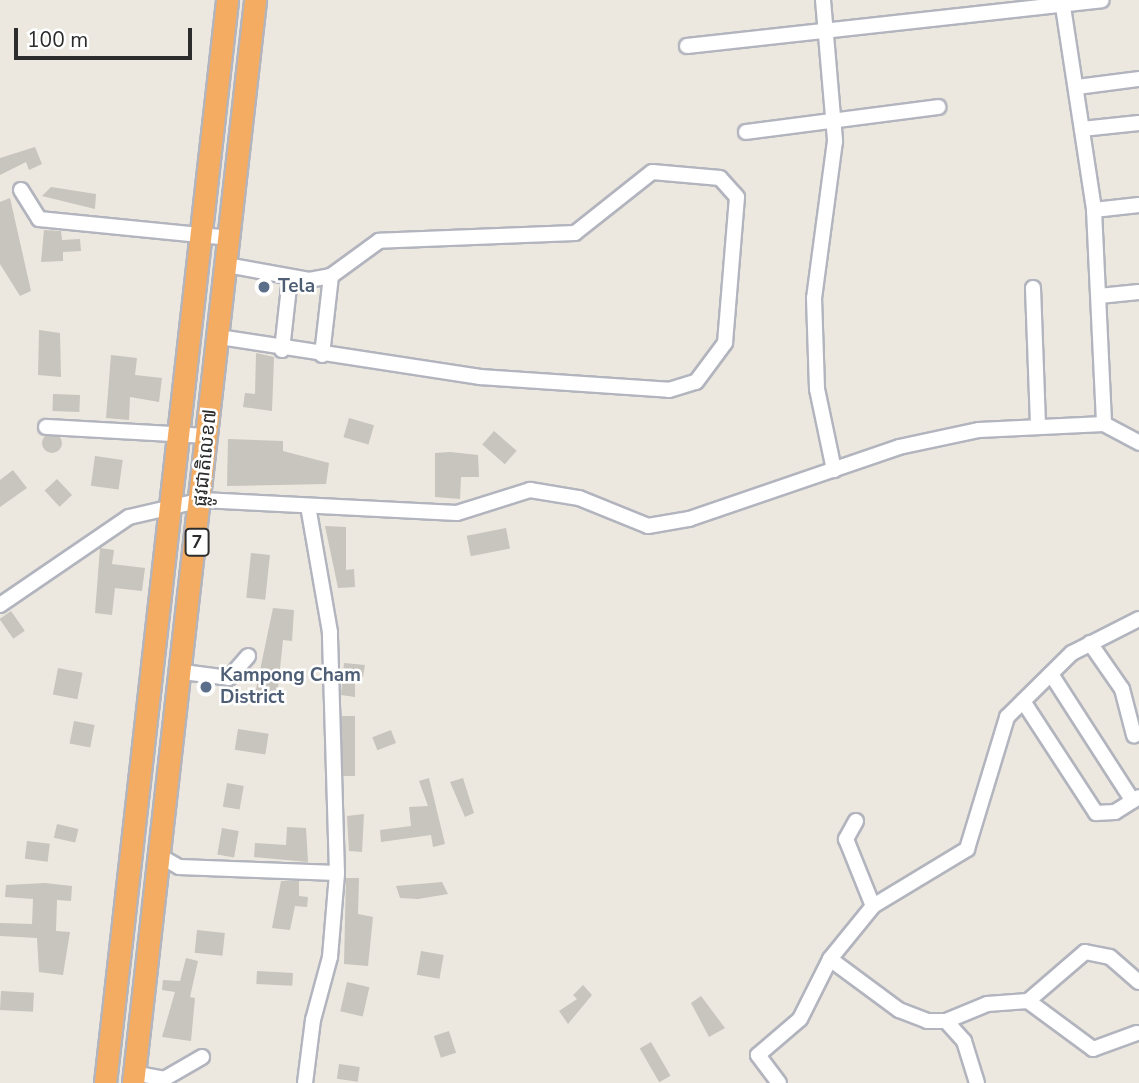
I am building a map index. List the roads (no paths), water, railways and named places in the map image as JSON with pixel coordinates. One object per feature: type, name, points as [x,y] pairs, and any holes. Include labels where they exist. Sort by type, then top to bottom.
[{"type":"highway","name":"ផ្លូវជាតិលេខ៧","points":[[105,1083],[228,0]]},
{"type":"highway","name":"ផ្លូវជាតិលេខ៧","points":[[133,1078],[183,672],[255,0]]},
{"type":"street","points":[[823,0],[835,120],[814,298],[817,389],[834,470]]},
{"type":"street","points":[[687,46],[1063,2],[1101,0]]},
{"type":"street","points":[[1063,2],[1094,210],[1104,424]]},
{"type":"street","points":[[1077,87],[1139,79]]},
{"type":"street","points":[[746,132],[938,107]]},
{"type":"street","points":[[1082,129],[1139,123]]},
{"type":"street","points":[[219,337],[282,349],[480,377],[669,390],[696,382],[725,342],[737,197],[720,178],[652,172],[575,233],[379,241],[331,276],[290,277],[227,265]]},
{"type":"street","points":[[20,190],[39,219],[230,238]]},
{"type":"street","points":[[1094,210],[1139,205]]},
{"type":"street","points":[[322,355],[331,276]]},
{"type":"street","points":[[282,349],[290,277]]},
{"type":"street","points":[[1033,288],[1038,425]]},
{"type":"street","points":[[1099,296],[1139,292]]},
{"type":"street","points":[[0,606],[129,517],[202,500],[457,513],[530,490],[579,498],[649,526],[689,519],[899,447],[1038,425],[1104,424],[1139,443]]},
{"type":"street","points":[[47,427],[209,436]]},
{"type":"street","points":[[305,1083],[313,1020],[330,957],[337,873],[330,632],[308,506]]},
{"type":"street","points":[[779,1083],[758,1055],[800,1018],[830,959],[873,905],[967,849],[1007,717],[1051,674],[1090,643],[1139,619]]},
{"type":"street","points":[[1090,643],[1122,690],[1134,735]]},
{"type":"street","points":[[183,672],[229,678],[248,656]]},
{"type":"street","points":[[1023,701],[1096,813],[1136,799],[1051,674]]},
{"type":"street","points":[[856,821],[846,839],[873,905]]},
{"type":"street","points":[[160,856],[179,867],[337,873]]},
{"type":"street","points":[[946,1021],[987,1004],[1028,1001],[1085,952],[1110,957],[1139,982]]},
{"type":"street","points":[[830,959],[899,1010],[946,1021],[964,1041],[977,1083]]},
{"type":"street","points":[[1028,1001],[1094,1049],[1137,1033]]},
{"type":"street","points":[[133,1078],[164,1079],[202,1057]]},
{"type":"place","name":"Tela","points":[[264,287]]},
{"type":"place","name":"Kampong Cham District","points":[[206,687]]}]
